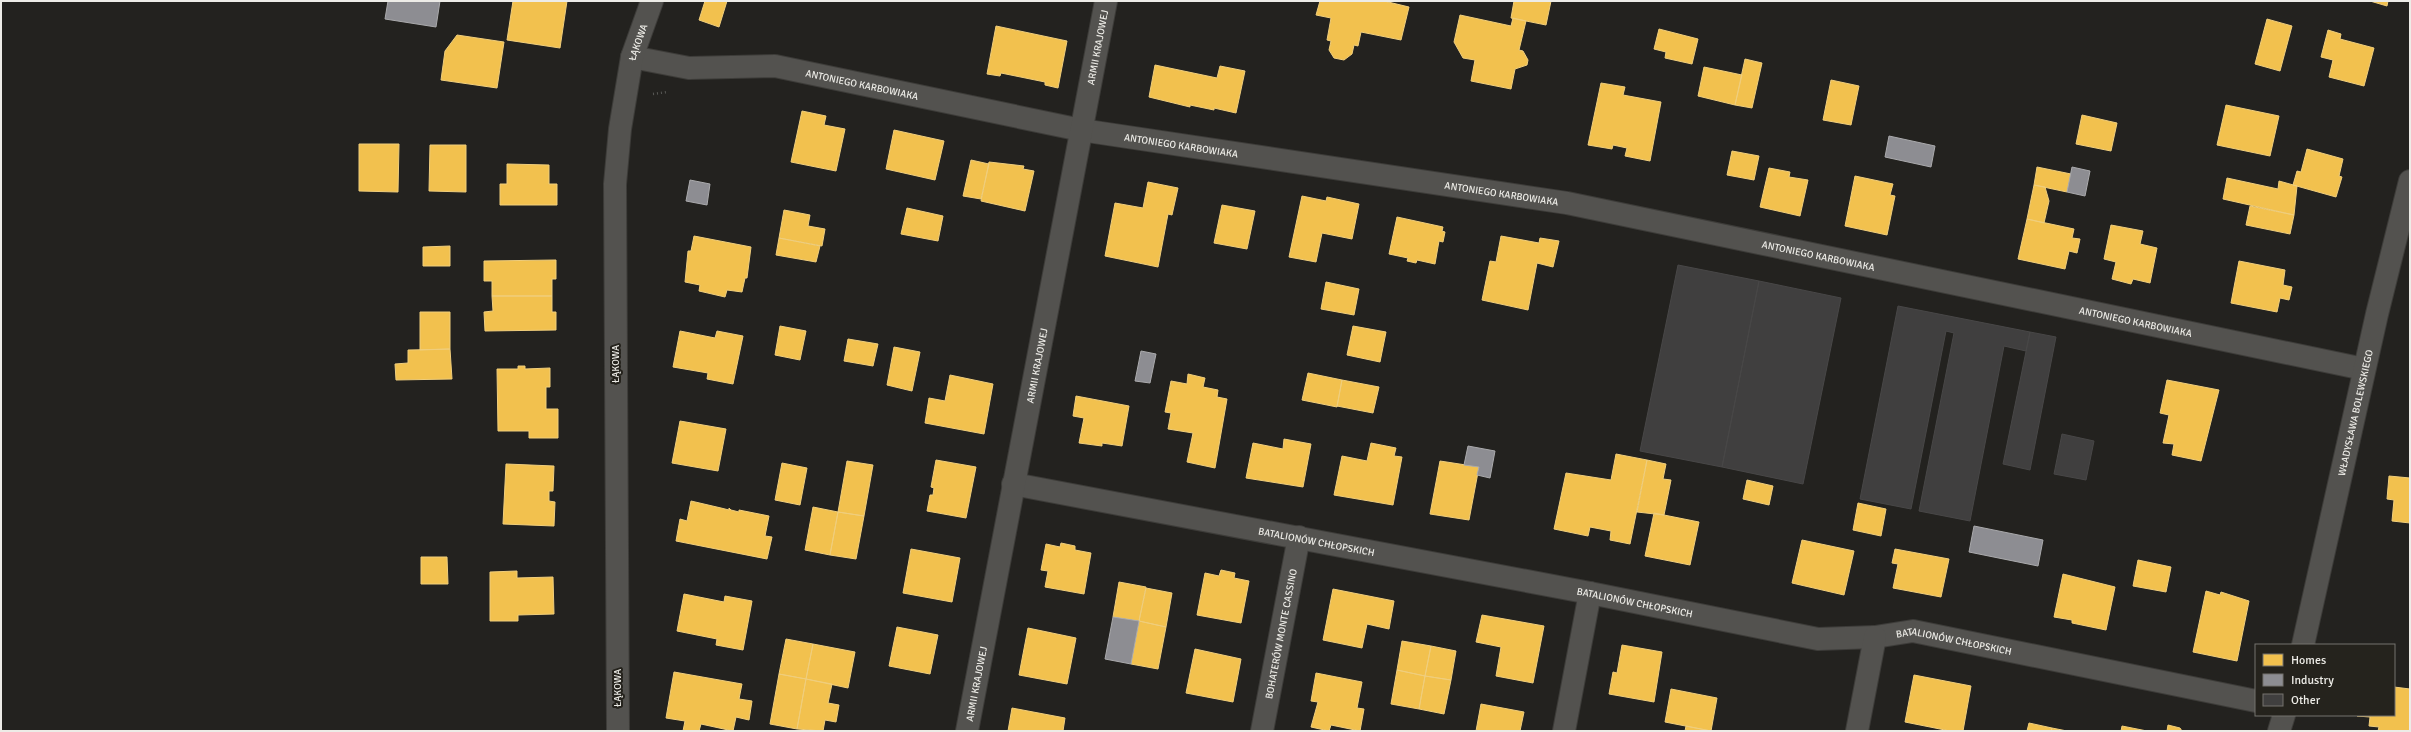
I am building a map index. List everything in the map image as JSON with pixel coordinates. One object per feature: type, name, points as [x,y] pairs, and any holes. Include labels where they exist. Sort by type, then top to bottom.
[{"type":"street","name":"ŁĄKOWA","points":[[618,731],[614,236],[615,184],[620,129],[632,57],[652,1]]},
{"type":"street","name":"ARMII KRAJOWEJ","points":[[967,731],[1106,1]]},
{"type":"street","name":"ANTONIEGO KARBOWIAKA","points":[[632,57],[689,68],[775,66],[1081,130],[1566,203],[2364,369]]},
{"type":"street","name":"WŁADYSŁAWA BOLEWSKIEGO","points":[[2303,644],[2364,369],[2410,181]]},
{"type":"street","name":"BATALIONÓW CHŁOPSKICH","points":[[1013,484],[1590,593],[1818,640],[1875,637],[1913,631],[2255,701]]},
{"type":"street","name":"BOHATERÓW MONTE CASSINO","points":[[1262,731],[1299,537]]},
{"type":"street","points":[[1564,731],[1590,593]]},
{"type":"street","points":[[1856,731],[1875,637]]},
{"type":"street","points":[[2279,731],[2284,716]]},
{"type":"path","points":[[650,98],[654,93],[674,93]]},
{"type":"building: Homes","points":[[513,1],[567,1],[560,48],[507,40]]},
{"type":"building: Homes","points":[[705,1],[727,1],[719,27],[699,20]]},
{"type":"building: Homes","points":[[1320,1],[1384,1],[1409,7],[1401,40],[1361,32],[1358,46],[1354,45],[1352,54],[1344,60],[1334,58],[1329,50],[1331,41],[1327,40],[1331,18],[1316,15]]},
{"type":"building: Homes","points":[[1514,1],[1551,1],[1546,25],[1511,18]]},
{"type":"building: Homes","points":[[2370,1],[2388,1],[2387,6]]},
{"type":"building: Homes","points":[[1460,15],[1511,26],[1513,18],[1526,21],[1519,50],[1523,51],[1528,60],[1527,65],[1515,69],[1511,89],[1471,81],[1475,60],[1463,58],[1454,42]]},
{"type":"building: Homes","points":[[2267,19],[2292,26],[2280,71],[2255,64]]},
{"type":"building: Homes","points":[[996,26],[1067,41],[1058,88],[1045,85],[1045,82],[1001,73],[1000,76],[987,74]]},
{"type":"building: Homes","points":[[1659,29],[1698,39],[1692,64],[1665,58],[1666,52],[1654,49]]},
{"type":"building: Homes","points":[[2328,30],[2341,34],[2340,39],[2374,48],[2364,86],[2329,77],[2333,60],[2321,57]]},
{"type":"building: Homes","points":[[457,35],[504,42],[497,88],[441,80],[445,51]]},
{"type":"building: Homes","points":[[1745,59],[1762,63],[1752,108],[1735,105]]},
{"type":"building: Homes","points":[[1155,65],[1217,78],[1220,66],[1245,71],[1236,113],[1214,108],[1214,110],[1190,105],[1190,107],[1149,97]]},
{"type":"building: Homes","points":[[1704,67],[1742,75],[1735,105],[1698,96]]},
{"type":"building: Homes","points":[[1831,80],[1859,86],[1851,125],[1823,120]]},
{"type":"building: Homes","points":[[1601,83],[1625,87],[1623,95],[1661,102],[1650,161],[1625,156],[1627,148],[1613,145],[1612,149],[1588,145]]},
{"type":"building: Homes","points":[[2226,105],[2279,116],[2270,156],[2217,145]]},
{"type":"building: Homes","points":[[802,111],[826,116],[824,125],[845,129],[836,171],[791,162]]},
{"type":"building: Homes","points":[[2082,115],[2117,123],[2111,151],[2076,144]]},
{"type":"building: Homes","points":[[894,130],[944,141],[935,180],[886,169]]},
{"type":"building: Homes","points":[[359,144],[399,144],[398,192],[359,191]]},
{"type":"building: Homes","points":[[430,145],[466,145],[466,192],[429,191]]},
{"type":"building: Homes","points":[[2307,149],[2343,159],[2339,176],[2342,177],[2336,197],[2293,185],[2297,171],[2301,172]]},
{"type":"building: Homes","points":[[1732,151],[1759,156],[1754,180],[1727,175]]},
{"type":"building: Homes","points":[[971,160],[989,164],[981,199],[963,196]]},
{"type":"building: Homes","points":[[989,162],[1024,166],[1023,169],[1034,171],[1025,211],[981,201]]},
{"type":"building: Homes","points":[[507,164],[549,165],[549,184],[557,184],[557,205],[500,205],[500,184],[507,184]]},
{"type":"building: Homes","points":[[2037,167],[2071,174],[2067,192],[2034,185]]},
{"type":"building: Homes","points":[[1769,168],[1790,172],[1789,177],[1808,180],[1800,216],[1760,207]]},
{"type":"building: Homes","points":[[1855,176],[1893,184],[1890,195],[1895,196],[1887,235],[1845,226]]},
{"type":"building: Homes","points":[[2227,178],[2278,189],[2279,181],[2297,186],[2294,215],[2223,199]]},
{"type":"building: Homes","points":[[1148,182],[1178,188],[1172,215],[1168,214],[1158,267],[1105,256],[1115,203],[1143,208]]},
{"type":"building: Homes","points":[[2034,185],[2045,187],[2049,201],[2044,223],[2027,219]]},
{"type":"building: Homes","points":[[1302,196],[1326,201],[1327,197],[1359,204],[1352,239],[1322,233],[1316,262],[1289,257]]},
{"type":"building: Homes","points":[[1222,205],[1255,211],[1247,249],[1214,243]]},
{"type":"building: Homes","points":[[2250,206],[2294,215],[2290,234],[2246,225]]},
{"type":"building: Homes","points":[[907,208],[943,216],[938,241],[901,234]]},
{"type":"building: Homes","points":[[784,210],[810,215],[808,226],[825,229],[822,246],[779,238]]},
{"type":"building: Homes","points":[[1397,217],[1443,227],[1442,231],[1445,232],[1443,242],[1439,241],[1435,264],[1417,260],[1416,263],[1407,261],[1408,258],[1389,254]]},
{"type":"building: Homes","points":[[2027,219],[2074,229],[2072,238],[2080,239],[2077,253],[2069,251],[2065,269],[2018,259]]},
{"type":"building: Homes","points":[[2111,225],[2143,231],[2140,244],[2157,248],[2150,283],[2133,279],[2131,284],[2112,279],[2116,262],[2104,259]]},
{"type":"building: Homes","points":[[694,236],[751,247],[747,278],[745,278],[742,292],[727,290],[725,297],[699,291],[700,285],[685,282],[688,251],[691,251]]},
{"type":"building: Homes","points":[[1501,236],[1539,243],[1540,238],[1559,241],[1553,267],[1537,263],[1528,310],[1482,300],[1490,261],[1496,262]]},
{"type":"building: Homes","points":[[779,238],[820,246],[816,262],[776,255]]},
{"type":"building: Homes","points":[[450,246],[450,266],[423,266],[423,247]]},
{"type":"building: Homes","points":[[556,260],[556,279],[552,279],[552,296],[492,296],[492,281],[484,281],[484,261]]},
{"type":"building: Homes","points":[[2239,261],[2285,270],[2283,285],[2292,287],[2289,300],[2280,298],[2277,312],[2231,303]]},
{"type":"building: Homes","points":[[1326,282],[1359,289],[1354,315],[1321,309]]},
{"type":"building: Homes","points":[[492,296],[552,296],[552,312],[556,312],[556,330],[485,331],[484,312],[493,311]]},
{"type":"building: Homes","points":[[420,312],[450,312],[450,349],[420,350]]},
{"type":"building: Homes","points":[[780,326],[806,331],[800,360],[775,355]]},
{"type":"building: Homes","points":[[1353,326],[1386,332],[1380,362],[1347,355]]},
{"type":"building: Homes","points":[[680,331],[715,338],[717,331],[743,336],[733,384],[707,379],[708,373],[673,367]]},
{"type":"building: Homes","points":[[848,339],[878,344],[873,366],[844,361]]},
{"type":"building: Homes","points":[[894,347],[920,352],[912,391],[887,385]]},
{"type":"building: Homes","points":[[450,349],[452,379],[396,380],[395,364],[408,363],[408,350]]},
{"type":"building: Homes","points":[[518,366],[525,366],[525,369],[550,368],[550,387],[546,387],[546,409],[558,409],[558,438],[529,438],[529,431],[498,431],[497,369],[518,369]]},
{"type":"building: Homes","points":[[1308,373],[1342,380],[1337,407],[1302,400]]},
{"type":"building: Homes","points":[[1188,374],[1205,378],[1203,387],[1218,390],[1217,397],[1227,399],[1215,468],[1187,462],[1193,433],[1168,429],[1171,413],[1165,412],[1171,381],[1187,384]]},
{"type":"building: Homes","points":[[950,375],[993,384],[984,434],[925,423],[929,398],[945,401]]},
{"type":"building: Homes","points":[[1342,380],[1379,387],[1373,413],[1337,406]]},
{"type":"building: Homes","points":[[2167,380],[2219,390],[2201,461],[2172,455],[2174,444],[2163,443],[2169,415],[2160,413]]},
{"type":"building: Homes","points":[[1076,396],[1129,406],[1122,446],[1102,443],[1102,446],[1079,443],[1084,418],[1073,416]]},
{"type":"building: Homes","points":[[680,421],[726,429],[718,471],[672,463]]},
{"type":"building: Homes","points":[[1284,439],[1311,444],[1303,487],[1246,478],[1253,443],[1283,449]]},
{"type":"building: Homes","points":[[1371,443],[1396,448],[1394,456],[1402,457],[1393,505],[1334,495],[1342,456],[1367,461]]},
{"type":"building: Homes","points":[[1616,454],[1647,460],[1630,544],[1610,540],[1611,531],[1590,527],[1588,536],[1554,529],[1566,473],[1611,480]]},
{"type":"building: Homes","points":[[936,460],[976,467],[966,518],[927,511],[930,495],[933,495],[934,488],[931,487]]},
{"type":"building: Homes","points":[[1647,460],[1666,464],[1663,479],[1671,480],[1664,515],[1637,512]]},
{"type":"building: Homes","points":[[847,461],[873,465],[864,516],[838,512]]},
{"type":"building: Homes","points":[[1440,461],[1479,467],[1469,520],[1430,514]]},
{"type":"building: Homes","points":[[782,463],[807,468],[800,505],[775,500]]},
{"type":"building: Homes","points":[[506,464],[554,466],[553,491],[549,491],[549,501],[555,502],[554,526],[503,524]]},
{"type":"building: Homes","points":[[2389,476],[2410,478],[2410,523],[2392,521],[2394,500],[2387,499]]},
{"type":"building: Homes","points":[[1747,480],[1773,486],[1769,505],[1743,499]]},
{"type":"building: Homes","points":[[691,501],[729,510],[729,508],[739,512],[739,510],[769,516],[765,536],[772,537],[767,559],[676,541],[680,519],[687,521]]},
{"type":"building: Homes","points":[[1858,503],[1886,509],[1881,536],[1853,530]]},
{"type":"building: Homes","points":[[813,507],[838,512],[830,555],[805,550]]},
{"type":"building: Homes","points":[[838,512],[864,516],[856,559],[830,555]]},
{"type":"building: Homes","points":[[1654,513],[1699,522],[1690,565],[1645,556]]},
{"type":"building: Homes","points":[[1802,540],[1854,551],[1844,595],[1792,583]]},
{"type":"building: Homes","points":[[1061,543],[1075,546],[1075,550],[1091,553],[1084,594],[1045,587],[1048,571],[1041,570],[1046,544],[1060,547]]},
{"type":"building: Homes","points":[[911,549],[960,558],[952,602],[903,593]]},
{"type":"building: Homes","points":[[1895,549],[1949,559],[1941,597],[1893,588],[1898,564],[1892,563]]},
{"type":"building: Homes","points":[[421,557],[447,557],[448,584],[421,584]]},
{"type":"building: Homes","points":[[2138,560],[2171,567],[2166,592],[2133,586]]},
{"type":"building: Homes","points":[[1221,570],[1235,573],[1234,578],[1249,581],[1241,623],[1197,615],[1205,573],[1219,576]]},
{"type":"building: Homes","points":[[517,571],[517,578],[553,577],[554,614],[518,615],[518,621],[490,621],[490,572]]},
{"type":"building: Homes","points":[[2063,574],[2115,587],[2106,630],[2072,623],[2072,620],[2054,617]]},
{"type":"building: Homes","points":[[1119,582],[1146,587],[1139,621],[1113,617]]},
{"type":"building: Homes","points":[[1146,588],[1172,593],[1166,627],[1139,621]]},
{"type":"building: Homes","points":[[1333,589],[1394,601],[1389,629],[1367,624],[1362,648],[1323,640]]},
{"type":"building: Homes","points":[[2206,591],[2220,595],[2221,592],[2249,601],[2237,661],[2193,652]]},
{"type":"building: Homes","points":[[684,594],[724,602],[725,596],[752,601],[743,650],[716,645],[717,639],[677,631]]},
{"type":"building: Homes","points":[[1482,615],[1544,626],[1533,683],[1496,676],[1501,647],[1476,642]]},
{"type":"building: Homes","points":[[1139,621],[1166,627],[1158,669],[1131,664]]},
{"type":"building: Homes","points":[[897,627],[938,635],[930,674],[889,666]]},
{"type":"building: Homes","points":[[1028,628],[1076,638],[1067,684],[1019,675]]},
{"type":"building: Homes","points":[[786,639],[813,644],[806,679],[779,674]]},
{"type":"building: Homes","points":[[1402,641],[1431,646],[1425,676],[1397,670]]},
{"type":"building: Homes","points":[[813,644],[855,652],[848,688],[806,679]]},
{"type":"building: Homes","points":[[1622,645],[1662,652],[1654,702],[1609,694],[1613,672],[1617,673]]},
{"type":"building: Homes","points":[[1431,646],[1456,651],[1451,680],[1425,676]]},
{"type":"building: Homes","points":[[1195,649],[1241,659],[1233,702],[1186,693]]},
{"type":"building: Homes","points":[[1397,670],[1425,676],[1419,709],[1391,704]]},
{"type":"building: Homes","points":[[674,672],[742,684],[739,699],[752,701],[749,720],[736,717],[733,731],[701,724],[699,731],[683,731],[685,721],[666,718]]},
{"type":"building: Homes","points":[[1316,673],[1362,682],[1357,708],[1364,709],[1360,731],[1331,725],[1329,731],[1311,727],[1318,702],[1311,701]]},
{"type":"building: Homes","points":[[779,674],[806,679],[797,729],[770,724]]},
{"type":"building: Homes","points":[[1914,675],[1971,686],[1963,731],[1950,731],[1905,722]]},
{"type":"building: Homes","points":[[1425,676],[1451,680],[1444,714],[1419,709]]},
{"type":"building: Homes","points":[[806,679],[832,684],[828,703],[839,705],[836,722],[825,720],[823,731],[797,729]]},
{"type":"building: Homes","points":[[2395,687],[2410,689],[2410,731],[2378,731],[2379,727],[2369,726],[2370,717],[2357,716],[2395,716]]},
{"type":"building: Homes","points":[[1671,689],[1717,698],[1711,731],[1665,722]]},
{"type":"building: Homes","points":[[1481,704],[1524,712],[1520,731],[1476,731]]},
{"type":"building: Homes","points":[[1012,708],[1065,718],[1063,731],[1008,731]]},
{"type":"building: Homes","points":[[2029,723],[2052,728],[2051,731],[2027,731]]},
{"type":"building: Homes","points":[[2168,725],[2180,728],[2182,731],[2167,731]]},
{"type":"building: Homes","points":[[1686,726],[1711,731],[1685,731]]},
{"type":"building: Homes","points":[[2122,726],[2147,731],[2121,731]]},
{"type":"building: Homes","points":[[2052,728],[2067,731],[2051,731]]},
{"type":"building: Industry","points":[[388,1],[440,1],[436,27],[385,19]]},
{"type":"building: Industry","points":[[1889,136],[1935,146],[1931,167],[1885,157]]},
{"type":"building: Industry","points":[[2072,167],[2090,171],[2085,196],[2067,192]]},
{"type":"building: Industry","points":[[690,180],[710,184],[707,205],[686,201]]},
{"type":"building: Industry","points":[[1141,351],[1156,354],[1150,383],[1135,381]]},
{"type":"building: Industry","points":[[1468,446],[1495,451],[1490,478],[1477,475],[1479,467],[1464,465]]},
{"type":"building: Industry","points":[[1974,526],[2043,540],[2038,566],[1969,552]]},
{"type":"building: Industry","points":[[1113,617],[1139,621],[1131,664],[1105,659]]},
{"type":"building: Other","points":[[1678,265],[1759,281],[1722,467],[1640,451]]},
{"type":"building: Other","points":[[1759,281],[1841,298],[1803,484],[1722,467]]},
{"type":"building: Other","points":[[1898,306],[2030,332],[2026,351],[2004,346],[1970,521],[1919,511],[1954,333],[1946,331],[1911,509],[1860,499]]},
{"type":"building: Other","points":[[2030,332],[2056,337],[2030,470],[2003,464]]},
{"type":"building: Other","points":[[2062,434],[2094,441],[2086,480],[2054,474]]}]
